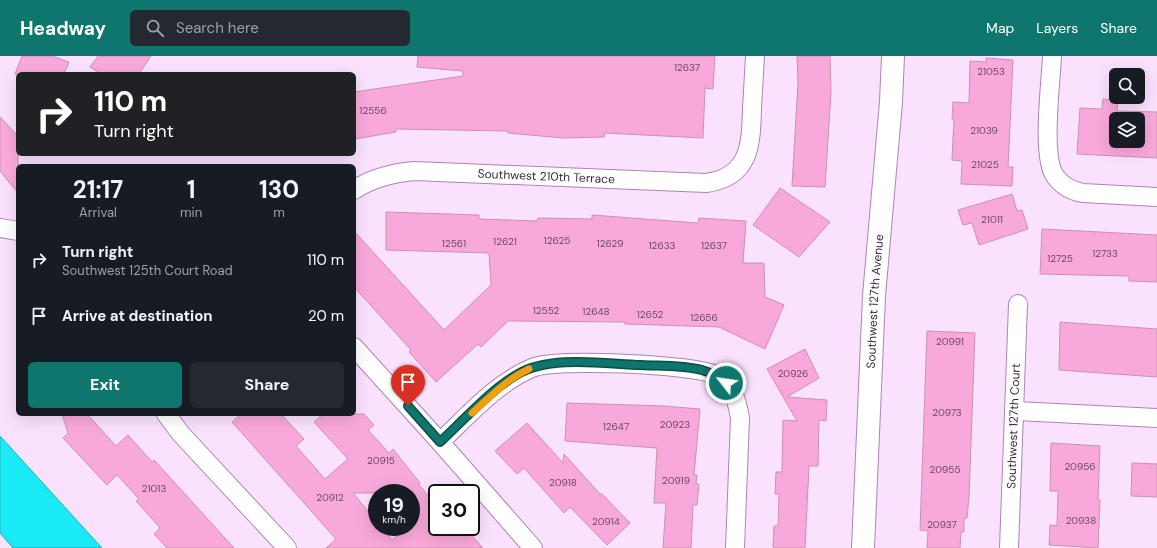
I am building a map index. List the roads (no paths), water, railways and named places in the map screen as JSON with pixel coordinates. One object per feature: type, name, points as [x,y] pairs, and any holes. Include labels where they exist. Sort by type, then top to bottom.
[{"type":"street","name":"Southwest 210th Terrace","points":[[356,189],[376,179],[398,173],[414,171],[706,183],[723,179],[738,169],[746,156],[751,136],[755,56]]},
{"type":"street","name":"Southwest 127th Avenue","points":[[863,548],[874,296],[891,102],[893,56]]},
{"type":"street","points":[[1052,56],[1048,149],[1050,167],[1055,176],[1068,188],[1083,193],[1157,197]]},
{"type":"street","points":[[0,228],[16,231]]},
{"type":"street","name":"Southwest 127th Court","points":[[1009,548],[1018,304]]},
{"type":"street","points":[[356,349],[533,548]]},
{"type":"street","points":[[440,442],[502,386],[519,374],[534,367],[572,362],[683,367],[702,370],[716,375],[726,383],[737,403],[740,418],[735,548]]},
{"type":"street","points":[[1015,411],[1157,418]]},
{"type":"street","points":[[168,416],[181,434],[287,548]]},
{"type":"water","points":[[0,436],[102,548],[13,548],[0,533]]}]
